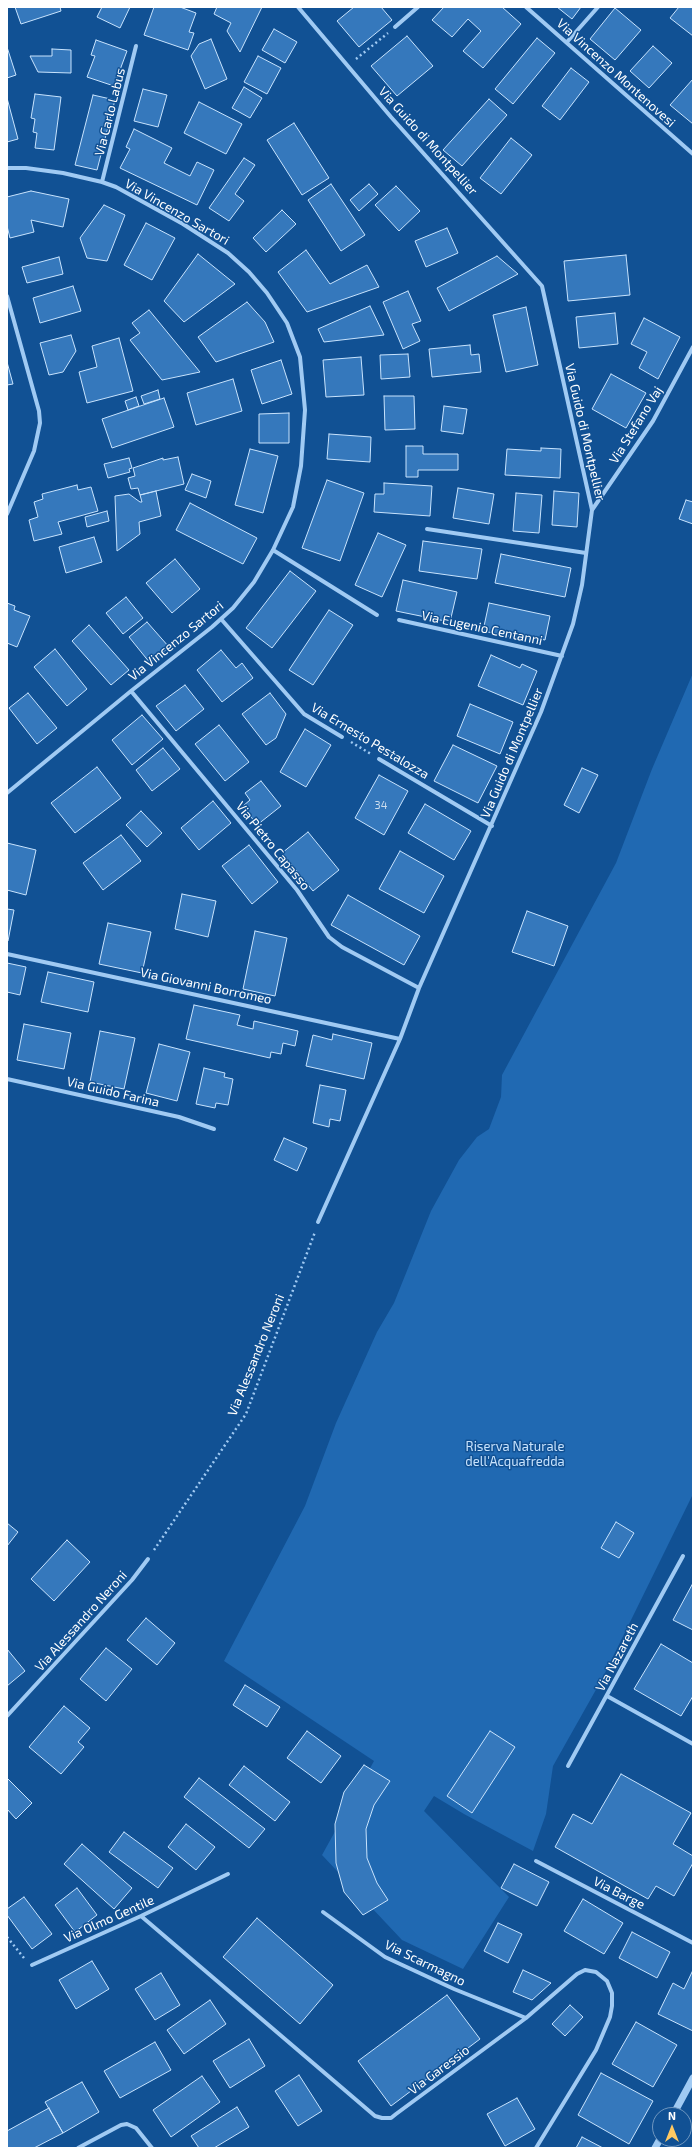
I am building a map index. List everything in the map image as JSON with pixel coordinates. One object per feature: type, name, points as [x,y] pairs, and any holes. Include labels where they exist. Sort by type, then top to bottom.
[{"type":"street","name":"Via Guido di Montpellier","points":[[298,7],[542,286],[592,510],[577,609],[562,656],[541,712],[492,826],[419,988],[400,1039]]},
{"type":"street","points":[[395,27],[418,7]]},
{"type":"street","name":"Via Vincenzo Montenovesi","points":[[526,7],[567,42],[649,117],[693,154]]},
{"type":"street","points":[[567,42],[598,7]]},
{"type":"street","name":"Via Carlo Labus","points":[[102,182],[136,46]]},
{"type":"street","name":"Via Vincenzo Sartori","points":[[7,168],[38,169],[102,182],[144,201],[197,232],[228,253],[249,272],[266,292],[287,323],[301,365],[305,410],[304,433],[293,507],[273,550],[254,582],[221,620],[8,791]]},
{"type":"street","points":[[7,296],[40,419],[39,436],[7,514]]},
{"type":"street","name":"Via Stefano Vaj","points":[[592,510],[653,421],[693,347]]},
{"type":"street","points":[[427,529],[586,553]]},
{"type":"street","points":[[273,550],[377,615]]},
{"type":"street","name":"Via Ernesto Pestalozza","points":[[221,620],[304,714],[342,737]]},
{"type":"street","name":"Via Eugenio Centanni","points":[[399,620],[562,656]]},
{"type":"street","name":"Via Pietro Capasso","points":[[131,691],[297,890],[329,937],[342,947],[419,988]]},
{"type":"street","name":"Via Ernesto Pestalozza","points":[[379,759],[492,826]]},
{"type":"street","name":"Via Giovanni Borromeo","points":[[7,954],[400,1039]]},
{"type":"street","points":[[318,1222],[400,1039]]},
{"type":"street","name":"Via Guido Farina","points":[[7,1079],[179,1117],[214,1129]]},
{"type":"street","name":"Via Nazareth","points":[[568,1766],[683,1556]]},
{"type":"street","name":"Via Alessandro Neroni","points":[[7,1716],[132,1580],[148,1559]]},
{"type":"street","points":[[607,1696],[693,1744]]},
{"type":"street","name":"Via Barge","points":[[536,1861],[693,1943]]},
{"type":"street","name":"Via Olmo Gentile","points":[[32,1965],[141,1916],[228,1874]]},
{"type":"street","name":"Via Scarmagno","points":[[323,1912],[385,1957],[526,2018]]},
{"type":"street","name":"Via Garessio","points":[[141,1916],[378,2118],[388,2119],[396,2114],[526,2018],[573,1977],[585,1970],[594,1971],[602,1975],[612,1993],[610,2017],[596,2050],[536,2148]]},
{"type":"street","points":[[677,2107],[693,2078]]},
{"type":"street","points":[[78,2148],[121,2125],[127,2124],[136,2128],[152,2148]]},
{"type":"path","points":[[348,65],[395,27]]},
{"type":"path","name":"Via Ernesto Pestalozza","points":[[342,737],[379,759]]},
{"type":"path","name":"Via Alessandro Neroni","points":[[148,1559],[246,1414],[318,1222]]},
{"type":"path","points":[[7,1937],[29,1964],[32,1965]]},
{"type":"green space","name":"Riserva Naturale dell'Acquafredda","points":[[693,673],[693,1494],[602,1679],[553,1766],[546,1814],[533,1851],[434,1796],[424,1811],[509,1897],[463,1969],[402,1940],[322,1855],[374,1761],[224,1661],[305,1506],[336,1423],[377,1332],[394,1303],[431,1211],[459,1160],[477,1137],[489,1129],[501,1097],[502,1075],[616,863],[652,769]]},
{"type":"building","points":[[15,7],[60,7],[61,11],[21,24]]},
{"type":"building","points":[[102,7],[130,7],[120,28],[97,17]]},
{"type":"building","points":[[154,7],[180,7],[196,13],[189,32],[194,33],[188,50],[144,35]]},
{"type":"building","points":[[217,7],[262,7],[240,52],[227,31],[231,23],[214,14]]},
{"type":"building","points":[[354,7],[381,7],[392,20],[359,47],[337,21]]},
{"type":"building","points":[[444,7],[502,7],[521,24],[483,68],[463,51],[481,31],[468,19],[452,37],[432,20]]},
{"type":"building","points":[[557,7],[581,7],[572,19]]},
{"type":"building","points":[[679,7],[693,7],[693,36],[670,18]]},
{"type":"building","points":[[615,8],[641,30],[615,60],[590,39]]},
{"type":"building","points":[[274,29],[297,42],[285,63],[262,50]]},
{"type":"building","points":[[407,36],[433,66],[397,96],[371,66]]},
{"type":"building","points":[[537,38],[555,53],[513,104],[495,89]]},
{"type":"building","points":[[211,39],[227,79],[205,89],[191,56],[199,44]]},
{"type":"building","points":[[96,40],[127,51],[114,86],[87,77],[95,56],[91,55]]},
{"type":"building","points":[[653,46],[672,63],[649,88],[630,71]]},
{"type":"building","points":[[7,47],[16,75],[7,78]]},
{"type":"building","points":[[52,49],[71,50],[71,73],[38,72],[30,56],[52,56]]},
{"type":"building","points":[[258,56],[281,68],[267,94],[244,82]]},
{"type":"building","points":[[571,68],[589,82],[560,120],[542,106]]},
{"type":"building","points":[[693,79],[693,124],[670,105]]},
{"type":"building","points":[[244,87],[262,98],[250,118],[232,108]]},
{"type":"building","points":[[143,89],[167,95],[158,127],[134,121]]},
{"type":"building","points":[[35,94],[61,97],[54,150],[35,148],[37,133],[33,132],[35,119],[31,118]]},
{"type":"building","points":[[93,95],[115,100],[97,170],[75,165]]},
{"type":"building","points":[[7,98],[18,139],[7,142]]},
{"type":"building","points":[[489,99],[507,115],[462,166],[443,150]]},
{"type":"building","points":[[199,102],[242,124],[226,154],[184,133]]},
{"type":"building","points":[[294,123],[329,178],[302,195],[267,140]]},
{"type":"building","points":[[134,129],[172,148],[164,163],[190,176],[197,162],[214,170],[197,205],[120,168],[130,149],[126,147]]},
{"type":"building","points":[[511,138],[532,155],[501,194],[480,178]]},
{"type":"building","points":[[244,158],[255,165],[235,194],[244,201],[229,221],[209,208]]},
{"type":"building","points":[[331,184],[365,235],[341,251],[308,200]]},
{"type":"building","points":[[369,184],[378,194],[359,211],[350,200]]},
{"type":"building","points":[[396,186],[420,211],[399,231],[375,205]]},
{"type":"building","points":[[31,191],[69,199],[63,227],[31,220],[34,232],[10,238],[7,226],[7,197]]},
{"type":"building","points":[[104,205],[125,215],[107,261],[87,258],[80,238]]},
{"type":"building","points":[[282,210],[296,224],[266,252],[253,238]]},
{"type":"building","points":[[146,223],[175,238],[152,280],[124,265]]},
{"type":"building","points":[[447,228],[458,253],[426,267],[415,241]]},
{"type":"building","points":[[306,250],[330,284],[367,265],[379,287],[307,312],[278,272]]},
{"type":"building","points":[[198,254],[235,284],[184,322],[164,301]]},
{"type":"building","points":[[626,255],[630,295],[568,301],[564,261]]},
{"type":"building","points":[[497,256],[518,274],[449,311],[437,288]]},
{"type":"building","points":[[59,257],[63,274],[27,283],[22,267]]},
{"type":"building","points":[[73,286],[81,311],[40,323],[33,298]]},
{"type":"building","points":[[408,291],[421,321],[412,324],[420,341],[403,349],[383,302]]},
{"type":"building","points":[[247,302],[265,322],[274,342],[216,362],[198,337]]},
{"type":"building","points":[[370,306],[384,335],[324,342],[318,329]]},
{"type":"building","points":[[526,307],[538,365],[506,372],[493,315]]},
{"type":"building","points":[[149,310],[200,372],[162,380],[130,340],[140,333],[132,323]]},
{"type":"building","points":[[615,313],[618,344],[579,348],[576,317]]},
{"type":"building","points":[[644,318],[680,337],[658,379],[639,368],[647,352],[631,344]]},
{"type":"building","points":[[71,335],[76,351],[63,372],[49,375],[40,343]]},
{"type":"building","points":[[119,338],[133,391],[87,403],[79,372],[97,367],[92,346]]},
{"type":"building","points":[[470,345],[471,355],[479,354],[481,372],[432,377],[429,349]]},
{"type":"building","points":[[408,354],[410,377],[381,379],[380,355]]},
{"type":"building","points":[[361,357],[364,395],[326,397],[323,360]]},
{"type":"building","points":[[281,360],[292,394],[262,404],[251,370]]},
{"type":"building","points":[[7,362],[13,384],[7,385]]},
{"type":"building","points":[[611,374],[646,393],[626,428],[592,409]]},
{"type":"building","points":[[233,379],[242,411],[196,425],[187,393]]},
{"type":"building","points":[[158,390],[160,399],[144,404],[141,396]]},
{"type":"building","points":[[384,396],[414,396],[415,429],[385,430]]},
{"type":"building","points":[[136,397],[139,406],[128,410],[125,401]]},
{"type":"building","points":[[164,398],[174,427],[112,448],[102,419]]},
{"type":"building","points":[[444,406],[467,409],[463,434],[441,431]]},
{"type":"building","points":[[289,413],[289,443],[259,443],[259,414]]},
{"type":"building","points":[[329,434],[371,437],[370,462],[327,459]]},
{"type":"building","points":[[406,446],[423,446],[423,454],[458,454],[458,470],[418,470],[418,477],[406,477]]},
{"type":"building","points":[[541,448],[561,449],[560,478],[505,475],[507,449],[541,451]]},
{"type":"building","points":[[250,449],[278,456],[263,513],[235,505]]},
{"type":"building","points":[[178,457],[184,484],[140,495],[138,488],[131,489],[128,478],[135,476],[133,468],[163,458],[163,460]]},
{"type":"building","points":[[129,458],[132,468],[129,469],[130,472],[108,478],[104,464]]},
{"type":"building","points":[[192,474],[211,481],[206,498],[185,490]]},
{"type":"building","points":[[327,480],[364,493],[340,561],[302,548]]},
{"type":"building","points":[[384,483],[432,486],[430,516],[374,512],[375,494],[384,494]]},
{"type":"building","points":[[77,485],[78,490],[91,487],[98,511],[58,522],[62,534],[34,541],[29,520],[38,517],[34,502],[43,499],[42,494]]},
{"type":"building","points":[[458,488],[494,494],[489,524],[453,518]]},
{"type":"building","points":[[156,491],[161,516],[139,522],[140,534],[117,551],[115,496],[129,494],[142,502],[140,495]]},
{"type":"building","points":[[554,491],[579,493],[577,527],[552,525]]},
{"type":"building","points":[[516,493],[542,495],[539,533],[513,531]]},
{"type":"building","points":[[686,500],[693,502],[693,524],[679,519]]},
{"type":"building","points":[[190,503],[257,538],[243,564],[176,530]]},
{"type":"building","points":[[107,511],[109,521],[87,527],[85,517]]},
{"type":"building","points":[[378,533],[406,545],[382,597],[355,585]]},
{"type":"building","points":[[94,537],[102,562],[66,573],[59,547]]},
{"type":"building","points":[[423,541],[482,549],[477,579],[419,571]]},
{"type":"building","points":[[501,554],[571,568],[565,597],[495,583]]},
{"type":"building","points":[[175,559],[200,589],[172,613],[146,583]]},
{"type":"building","points":[[290,571],[316,591],[272,648],[246,628]]},
{"type":"building","points":[[403,580],[457,592],[450,622],[396,611]]},
{"type":"building","points":[[126,597],[143,618],[123,634],[106,613]]},
{"type":"building","points":[[7,603],[15,606],[14,610],[30,616],[17,647],[7,643]]},
{"type":"building","points":[[489,603],[550,616],[545,640],[519,634],[518,638],[483,631]]},
{"type":"building","points":[[329,610],[353,625],[313,685],[289,670]]},
{"type":"building","points":[[147,622],[169,647],[150,663],[129,637]]},
{"type":"building","points":[[89,625],[129,670],[111,685],[72,641]]},
{"type":"building","points":[[55,649],[87,689],[67,706],[34,667]]},
{"type":"building","points":[[221,650],[236,668],[242,663],[253,678],[222,702],[197,670]]},
{"type":"building","points":[[491,655],[520,668],[522,664],[537,671],[523,705],[478,686]]},
{"type":"building","points":[[185,685],[204,709],[176,731],[156,706]]},
{"type":"building","points":[[28,693],[57,728],[37,744],[9,708]]},
{"type":"building","points":[[270,693],[286,714],[276,738],[266,745],[242,714]]},
{"type":"building","points":[[470,704],[513,722],[500,754],[457,736]]},
{"type":"building","points":[[142,715],[163,739],[132,765],[112,740]]},
{"type":"building","points":[[219,725],[249,762],[225,781],[195,744]]},
{"type":"building","points":[[305,729],[331,745],[306,787],[280,772]]},
{"type":"building","points":[[453,745],[497,766],[478,803],[434,781]]},
{"type":"building","points":[[163,748],[180,769],[152,791],[136,770]]},
{"type":"building","points":[[97,767],[121,798],[75,833],[51,803]]},
{"type":"building","points":[[582,768],[598,775],[579,813],[564,805]]},
{"type":"building","points":[[379,775],[408,791],[384,835],[355,818]]},
{"type":"building","points":[[261,781],[281,806],[257,825],[243,806],[250,800],[245,793]]},
{"type":"building","points":[[213,801],[231,823],[199,850],[181,828]]},
{"type":"building","points":[[425,804],[471,831],[454,860],[408,833]]},
{"type":"building","points":[[141,811],[162,833],[147,847],[126,825]]},
{"type":"building","points":[[308,832],[339,870],[313,891],[282,853]]},
{"type":"building","points":[[121,835],[141,861],[103,890],[83,863]]},
{"type":"building","points":[[7,843],[36,850],[26,895],[7,890]]},
{"type":"building","points":[[249,845],[278,882],[252,904],[222,866]]},
{"type":"building","points":[[400,851],[444,876],[424,913],[379,889]]},
{"type":"building","points":[[182,894],[216,901],[208,937],[175,929]]},
{"type":"building","points":[[348,895],[420,936],[404,965],[331,925]]},
{"type":"building","points":[[7,909],[14,910],[8,941],[7,941]]},
{"type":"building","points":[[527,911],[568,926],[554,966],[512,952]]},
{"type":"building","points":[[108,923],[151,932],[142,973],[99,964]]},
{"type":"building","points":[[255,931],[287,938],[275,996],[243,989]]},
{"type":"building","points":[[7,963],[26,967],[20,995],[7,992]]},
{"type":"building","points":[[48,972],[94,982],[88,1012],[41,1002]]},
{"type":"building","points":[[194,1005],[240,1015],[237,1025],[253,1029],[254,1021],[298,1031],[295,1046],[283,1043],[281,1054],[271,1052],[270,1058],[186,1039]]},
{"type":"building","points":[[24,1024],[71,1033],[64,1069],[17,1060]]},
{"type":"building","points":[[100,1031],[135,1038],[124,1089],[90,1082]]},
{"type":"building","points":[[333,1034],[372,1043],[364,1079],[306,1066],[313,1035],[332,1040]]},
{"type":"building","points":[[159,1044],[190,1052],[177,1101],[146,1093]]},
{"type":"building","points":[[204,1068],[225,1073],[224,1077],[233,1079],[228,1105],[216,1103],[215,1108],[196,1104]]},
{"type":"building","points":[[320,1085],[346,1090],[340,1121],[330,1119],[329,1127],[313,1123]]},
{"type":"building","points":[[284,1138],[307,1148],[297,1171],[274,1160]]},
{"type":"building","points":[[616,1522],[634,1533],[619,1558],[601,1548]]},
{"type":"building","points":[[7,1523],[18,1532],[7,1546]]},
{"type":"building","points":[[67,1540],[90,1562],[54,1601],[31,1579]]},
{"type":"building","points":[[693,1583],[693,1630],[673,1620]]},
{"type":"building","points":[[146,1618],[175,1643],[157,1665],[127,1640]]},
{"type":"building","points":[[661,1644],[693,1663],[693,1696],[681,1716],[634,1689]]},
{"type":"building","points":[[106,1648],[132,1669],[106,1701],[80,1679]]},
{"type":"building","points":[[7,1649],[25,1671],[7,1686]]},
{"type":"building","points":[[245,1685],[280,1707],[267,1727],[233,1705]]},
{"type":"building","points":[[64,1706],[90,1728],[78,1742],[84,1747],[61,1774],[29,1747]]},
{"type":"building","points":[[307,1731],[341,1756],[321,1783],[287,1758]]},
{"type":"building","points":[[490,1731],[515,1747],[472,1813],[447,1796]]},
{"type":"building","points":[[364,1765],[390,1781],[374,1805],[366,1829],[367,1858],[377,1883],[388,1900],[363,1915],[344,1892],[336,1863],[335,1824],[344,1792]]},
{"type":"building","points":[[244,1766],[290,1802],[275,1821],[229,1785]]},
{"type":"building","points":[[621,1774],[691,1813],[673,1844],[693,1856],[693,1863],[674,1896],[656,1886],[648,1899],[555,1847],[573,1814],[592,1824]]},
{"type":"building","points":[[7,1778],[32,1803],[16,1819],[7,1809]]},
{"type":"building","points":[[199,1778],[265,1829],[249,1848],[184,1797]]},
{"type":"building","points":[[186,1824],[215,1847],[196,1870],[168,1847]]},
{"type":"building","points":[[124,1832],[173,1868],[158,1888],[109,1852]]},
{"type":"building","points":[[82,1844],[132,1888],[114,1909],[64,1864]]},
{"type":"building","points":[[514,1864],[549,1882],[537,1906],[501,1888]]},
{"type":"building","points":[[77,1888],[97,1915],[75,1932],[55,1905]]},
{"type":"building","points":[[24,1897],[52,1934],[32,1949],[7,1915],[7,1909]]},
{"type":"building","points":[[583,1899],[623,1923],[604,1954],[564,1931]]},
{"type":"building","points":[[257,1918],[333,1985],[300,2024],[223,1957]]},
{"type":"building","points":[[498,1923],[522,1934],[508,1963],[484,1951]]},
{"type":"building","points":[[632,1932],[670,1952],[657,1978],[619,1958]]},
{"type":"building","points":[[92,1961],[109,1989],[76,2009],[59,1980]]},
{"type":"building","points":[[523,1970],[551,1983],[532,2000],[513,1992]]},
{"type":"building","points":[[693,1970],[693,2031],[658,2014],[673,1983],[684,1989]]},
{"type":"building","points":[[161,1973],[180,2005],[155,2020],[135,1989]]},
{"type":"building","points":[[447,1995],[480,2039],[391,2106],[358,2061]]},
{"type":"building","points":[[210,2000],[226,2024],[184,2054],[167,2030]]},
{"type":"building","points":[[570,2005],[583,2017],[565,2036],[552,2024]]},
{"type":"building","points":[[636,2022],[677,2045],[653,2087],[612,2064]]},
{"type":"building","points":[[249,2039],[265,2066],[230,2088],[213,2061]]},
{"type":"building","points":[[155,2042],[171,2070],[120,2098],[104,2071]]},
{"type":"building","points":[[601,2073],[653,2101],[629,2144],[578,2115]]},
{"type":"building","points":[[299,2075],[322,2111],[298,2126],[275,2091]]},
{"type":"building","points":[[202,2076],[220,2102],[171,2137],[153,2110]]},
{"type":"building","points":[[82,2082],[99,2112],[63,2133],[45,2102]]},
{"type":"building","points":[[517,2098],[535,2129],[505,2146],[487,2114]]},
{"type":"building","points":[[237,2107],[249,2127],[214,2148],[199,2148],[191,2136]]},
{"type":"building","points":[[49,2108],[63,2133],[34,2148],[7,2148],[7,2131]]},
{"type":"building","points":[[582,2137],[603,2148],[576,2148]]}]
